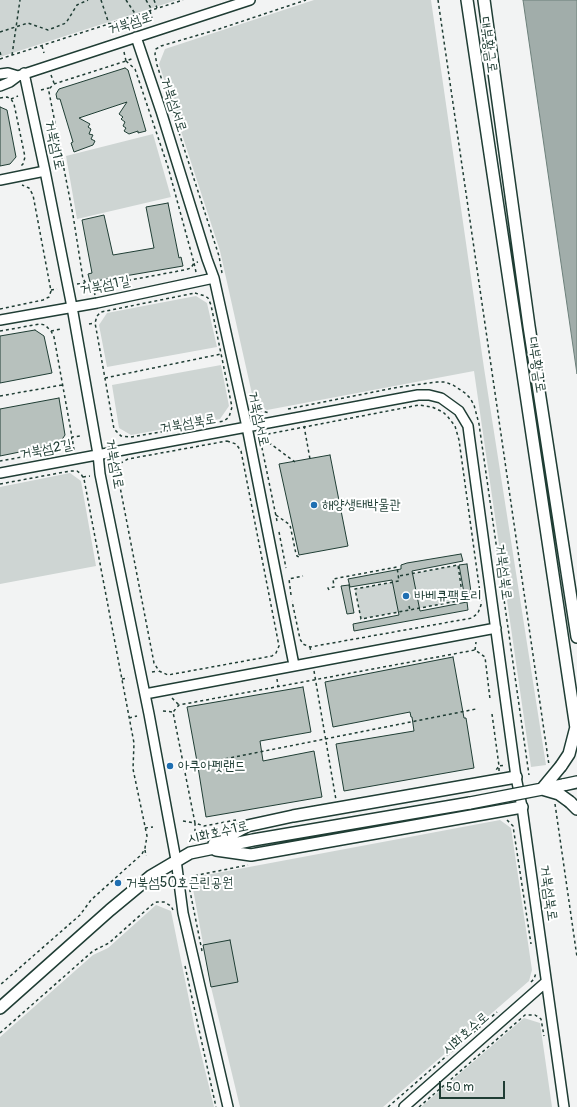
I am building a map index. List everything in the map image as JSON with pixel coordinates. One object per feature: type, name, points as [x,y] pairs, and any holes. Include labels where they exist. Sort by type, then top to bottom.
[{"type":"main road","name":"대부황금로","points":[[467,0],[576,731]]},
{"type":"main road","name":"대부황금로","points":[[484,0],[530,334],[577,637]]},
{"type":"main road","points":[[573,805],[559,794],[542,789],[569,754],[576,731]]},
{"type":"main road","points":[[205,849],[247,826],[293,816],[516,777]]},
{"type":"main road","name":"시화호수1로","points":[[0,1008],[110,910],[151,876],[190,853],[205,849],[470,803],[577,782]]},
{"type":"main road","points":[[205,849],[251,855],[522,807]]},
{"type":"street","name":"거북섬로","points":[[0,86],[10,82],[21,74],[250,0]]},
{"type":"street","name":"거북섬서로","points":[[136,37],[161,111],[207,259],[219,278],[294,665]]},
{"type":"street","name":"거북섬로","points":[[0,74],[21,74]]},
{"type":"street","name":"거북섬1로","points":[[21,74],[45,171],[72,307],[102,482],[145,694],[176,860],[183,913],[228,1107]]},
{"type":"street","points":[[0,180],[45,171]]},
{"type":"street","name":"거북섬1길","points":[[0,320],[97,303],[219,278]]},
{"type":"street","name":"거북섬북로","points":[[98,454],[418,395],[429,395],[441,398],[452,405],[464,418],[468,426],[516,777],[522,807],[564,1107]]},
{"type":"street","name":"거북섬2길","points":[[0,473],[98,454]]},
{"type":"street","points":[[145,694],[496,628]]},
{"type":"street","name":"시화호수로","points":[[404,1107],[546,982]]},
{"type":"path","points":[[12,56],[20,0]]},
{"type":"path","points":[[0,32],[28,23],[48,30],[66,23],[77,6],[88,0]]},
{"type":"path","points":[[101,0],[109,24]]},
{"type":"path","points":[[126,0],[136,15]]},
{"type":"path","points":[[146,0],[151,10],[152,18]]},
{"type":"path","points":[[154,0],[157,8]]},
{"type":"path","points":[[0,52],[1,59],[12,56],[183,0]]},
{"type":"path","points":[[150,52],[161,46],[306,0]]},
{"type":"path","points":[[438,0],[550,767]]},
{"type":"path","points":[[114,22],[117,30]]},
{"type":"path","points":[[160,42],[161,46]]},
{"type":"path","points":[[42,46],[44,53]]},
{"type":"path","points":[[156,49],[156,65],[218,256],[219,278]]},
{"type":"path","points":[[124,52],[126,61],[135,69],[163,153],[196,274]]},
{"type":"path","points":[[41,90],[50,88],[54,84],[134,58]]},
{"type":"path","points":[[51,76],[54,84]]},
{"type":"path","points":[[50,88],[50,98],[85,283]]},
{"type":"path","points":[[0,98],[7,97],[12,99],[18,96]]},
{"type":"path","points":[[12,99],[25,157],[23,164],[18,167]]},
{"type":"path","points":[[0,309],[44,300],[48,297],[51,290],[33,196],[27,182]]},
{"type":"path","points":[[17,185],[28,187]]},
{"type":"path","points":[[77,284],[85,283],[88,286],[93,287],[184,270],[191,268],[194,263],[199,262]]},
{"type":"path","points":[[93,287],[95,295]]},
{"type":"path","points":[[51,290],[57,289]]},
{"type":"path","points":[[200,294],[208,298],[211,304],[232,407],[229,418],[224,421],[131,437],[121,436],[114,429],[95,323],[99,314],[106,311],[200,294]]},
{"type":"path","points":[[48,323],[54,337],[74,450]]},
{"type":"path","points":[[89,324],[95,323]]},
{"type":"path","points":[[0,331],[40,324],[49,328]]},
{"type":"path","points":[[51,331],[60,329]]},
{"type":"path","points":[[105,378],[221,354]]},
{"type":"path","points":[[285,410],[399,387],[437,382],[445,382],[453,385],[465,393],[474,404],[529,775]]},
{"type":"path","points":[[0,396],[62,384]]},
{"type":"path","points":[[250,395],[256,409],[262,412],[270,413]]},
{"type":"path","points":[[277,521],[262,448],[264,439],[268,434],[419,405],[432,407],[448,417],[455,426],[459,440],[481,600],[478,613],[472,618],[310,647],[303,644],[300,639],[292,601]]},
{"type":"path","points":[[231,414],[235,413]]},
{"type":"path","points":[[304,426],[310,459]]},
{"type":"path","points":[[109,430],[114,429]]},
{"type":"path","points":[[72,437],[80,436]]},
{"type":"path","points":[[0,461],[61,450],[70,444],[72,437]]},
{"type":"path","points":[[264,439],[295,462]]},
{"type":"path","points":[[152,672],[159,671],[168,675],[272,656],[278,649],[279,642],[241,451],[239,446],[233,442],[227,441],[128,459],[122,463],[117,471],[154,663],[159,671]]},
{"type":"path","points":[[0,484],[70,471],[77,471],[83,477],[134,743],[133,768],[147,836],[145,848],[146,856]]},
{"type":"path","points":[[113,472],[117,471]]},
{"type":"path","points":[[83,477],[90,476]]},
{"type":"path","points":[[276,515],[290,525],[296,554],[299,557]]},
{"type":"path","points":[[279,532],[286,568]]},
{"type":"path","points":[[329,590],[328,588],[334,587],[333,579],[397,566],[399,581],[355,590],[361,619],[463,600],[458,565],[399,576]]},
{"type":"path","points":[[291,595],[289,579],[303,576]]},
{"type":"path","points":[[409,606],[410,610]]},
{"type":"path","points":[[472,618],[473,623]]},
{"type":"path","points":[[475,650],[476,642]]},
{"type":"path","points":[[299,645],[303,644]]},
{"type":"path","points":[[310,647],[311,653]]},
{"type":"path","points":[[278,649],[283,648]]},
{"type":"path","points":[[173,712],[179,705],[475,650],[485,657],[490,699]]},
{"type":"path","points":[[272,656],[273,660]]},
{"type":"path","points":[[314,671],[336,801]]},
{"type":"path","points":[[168,675],[169,679]]},
{"type":"path","points":[[121,679],[128,678]]},
{"type":"path","points":[[277,679],[278,686]]},
{"type":"path","points":[[172,698],[179,705]]},
{"type":"path","points":[[184,767],[476,709]]},
{"type":"path","points":[[163,711],[173,712]]},
{"type":"path","points":[[173,712],[195,823],[195,835]]},
{"type":"path","points":[[492,714],[499,766]]},
{"type":"path","points":[[129,718],[137,716]]},
{"type":"path","points":[[494,772],[499,766],[506,764]]},
{"type":"path","points":[[554,798],[577,957]]},
{"type":"path","points":[[504,818],[512,824],[514,829],[532,945]]},
{"type":"path","points":[[183,821],[204,826],[236,821]]},
{"type":"path","points":[[512,824],[516,823]]},
{"type":"path","points":[[145,828],[153,827]]},
{"type":"path","points":[[0,986],[80,915],[91,900],[142,854],[145,848]]},
{"type":"path","points":[[202,954],[190,887],[192,879],[201,874],[248,865]]},
{"type":"path","points":[[0,1033],[93,951],[109,943],[157,902],[164,902],[168,904],[174,911]]},
{"type":"path","points":[[185,965],[216,1107]]},
{"type":"path","points":[[530,983],[535,976],[535,968]]},
{"type":"path","points":[[388,1107],[501,1009]]},
{"type":"path","points":[[419,1107],[522,1016],[528,1014],[535,1015],[541,1019],[545,1038]]},
{"type":"shaded area","points":[[0,0],[177,0],[0,57]]},
{"type":"shaded area","points":[[314,0],[431,0],[484,368],[546,765],[531,767],[474,371],[267,410],[254,403],[220,251],[159,64],[165,49]]},
{"type":"shaded area","points":[[523,0],[577,0],[577,374]]},
{"type":"shaded area","points":[[153,134],[171,197],[77,219],[66,156]]},
{"type":"shaded area","points":[[196,296],[207,303],[217,347],[107,367],[99,325],[107,313]]},
{"type":"shaded area","points":[[221,365],[229,406],[220,419],[131,435],[119,428],[112,385]]},
{"type":"shaded area","points":[[70,473],[81,481],[96,566],[0,584],[0,487]]},
{"type":"shaded area","points":[[458,565],[463,600],[361,619],[355,589],[399,581],[399,576]]},
{"type":"shaded area","points":[[500,820],[511,828],[532,970],[529,981],[383,1107],[240,1107],[211,987],[193,889],[201,876]]},
{"type":"shaded area","points":[[156,905],[171,911],[195,1029],[214,1107],[0,1107],[0,1037],[93,955],[108,948]]},
{"type":"shaded area","points":[[524,1018],[540,1023],[552,1107],[421,1107]]},
{"type":"building","points":[[125,68],[128,70],[146,131],[138,133],[138,131],[129,134],[124,131],[126,128],[123,126],[125,122],[121,119],[123,117],[119,114],[127,102],[79,118],[90,124],[88,127],[91,129],[89,134],[93,135],[91,139],[95,141],[93,145],[74,152],[71,143],[73,142],[60,99],[57,99],[56,94],[59,89]]},
{"type":"building","points":[[0,107],[7,110],[16,157],[10,164],[0,166]]},
{"type":"building","points":[[168,203],[179,258],[181,257],[183,266],[90,282],[88,274],[92,273],[82,220],[104,215],[113,255],[154,248],[146,207]]},
{"type":"building","points":[[35,330],[44,336],[52,373],[0,383],[0,336]]},
{"type":"building","points":[[59,398],[65,435],[59,444],[0,456],[0,409]]},
{"type":"building","name":"해양생태박물관","points":[[330,455],[348,546],[299,555],[279,464]]},
{"type":"building","points":[[461,554],[463,561],[412,571],[420,611],[467,602],[468,610],[354,631],[353,624],[399,615],[392,580],[350,587],[348,579],[401,569],[401,565],[407,563]]},
{"type":"building","points":[[467,564],[471,592],[464,593],[459,565]]},
{"type":"building","points":[[349,585],[354,613],[347,614],[341,586]]},
{"type":"building","points":[[453,657],[464,718],[466,718],[474,768],[344,791],[336,744],[414,731],[412,717],[410,712],[333,727],[325,682]]},
{"type":"building","points":[[303,687],[311,732],[260,741],[263,761],[314,751],[322,797],[206,817],[187,707]]},
{"type":"building","points":[[230,940],[238,982],[211,987],[203,945]]},
{"type":"place","name":"해양생태박물관","points":[[314,505]]},
{"type":"place","name":"바베큐팩토리","points":[[406,596]]},
{"type":"place","name":"아쿠아펫랜드","points":[[170,766]]},
{"type":"place","name":"거북섬50호근린공원","points":[[118,883]]}]
